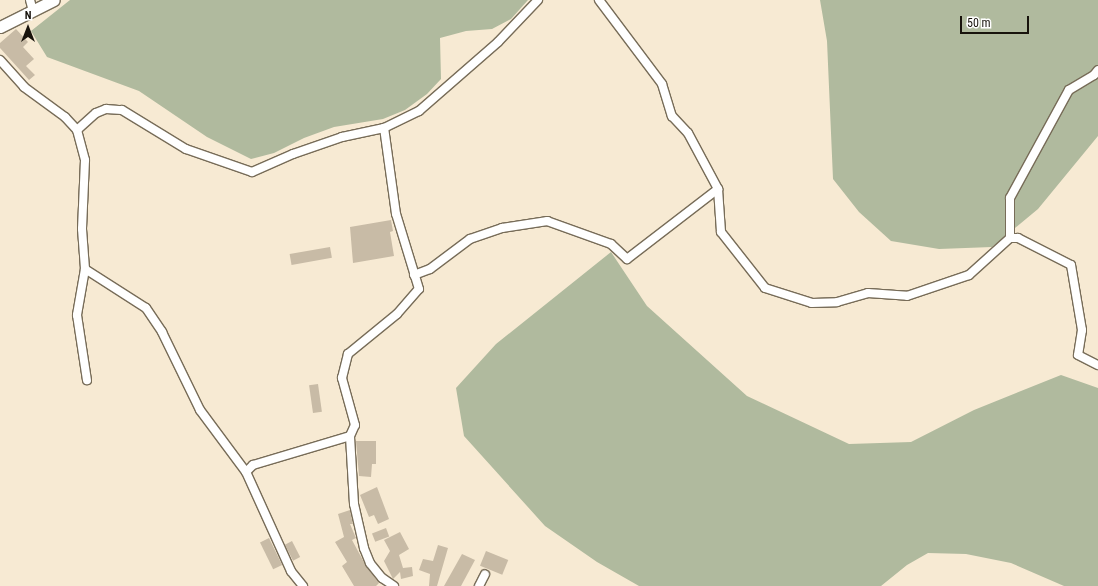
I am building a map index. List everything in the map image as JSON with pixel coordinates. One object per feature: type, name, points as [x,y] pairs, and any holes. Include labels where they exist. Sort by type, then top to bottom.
[{"type":"street","points":[[0,27],[31,5],[54,0]]},
{"type":"street","points":[[77,130],[96,113],[106,109],[122,110],[186,149],[252,172],[293,154],[342,137],[384,128],[419,111],[498,42],[538,0]]},
{"type":"street","points":[[599,0],[662,84],[672,116],[688,133],[718,189],[722,232],[765,288],[812,303],[837,302],[868,293],[907,296],[969,275],[1010,238],[1018,238],[1071,265],[1082,330],[1078,355],[1098,365]]},
{"type":"street","points":[[0,60],[24,87],[65,117],[77,130],[85,160],[82,229],[84,269],[77,315],[87,380]]},
{"type":"street","points":[[1010,238],[1010,198],[1069,90],[1094,75],[1098,70]]},
{"type":"street","points":[[384,128],[396,214],[419,290],[397,314],[348,354],[342,378],[355,425],[350,436],[354,504],[364,548],[370,563],[382,578],[394,586]]},
{"type":"street","points":[[414,276],[430,269],[470,239],[502,228],[547,221],[612,244],[627,259],[718,189]]},
{"type":"street","points":[[84,269],[146,308],[162,332],[200,410],[246,472],[291,571],[304,586]]},
{"type":"street","points":[[246,472],[253,465],[350,436]]},
{"type":"street","points":[[479,586],[485,574]]},
{"type":"green space","points":[[70,0],[528,0],[511,19],[492,29],[466,31],[440,38],[441,79],[427,94],[405,110],[383,119],[334,127],[304,138],[274,153],[251,159],[207,137],[139,91],[47,57],[31,31]]},
{"type":"green space","points":[[820,0],[1098,0],[1098,136],[1038,209],[992,247],[939,249],[891,241],[859,212],[833,179],[827,41]]},
{"type":"green space","points":[[611,252],[647,306],[747,396],[849,444],[911,442],[974,410],[1061,375],[1098,388],[1098,586],[1064,586],[1011,563],[966,554],[928,553],[907,565],[881,586],[639,586],[597,562],[545,526],[464,436],[456,388],[496,344]]},
{"type":"building","points":[[16,29],[28,42],[23,47],[34,59],[26,66],[35,75],[29,80],[0,48],[0,43]]},
{"type":"building","points":[[391,220],[393,231],[390,232],[394,256],[353,263],[350,227]]},
{"type":"building","points":[[330,247],[332,258],[292,265],[290,254]]},
{"type":"building","points":[[318,384],[322,412],[313,413],[309,385]]},
{"type":"building","points":[[356,441],[376,441],[376,464],[372,464],[371,477],[359,476]]},
{"type":"building","points":[[377,487],[389,519],[378,524],[374,515],[369,517],[360,495]]},
{"type":"building","points":[[350,510],[353,524],[350,524],[356,538],[352,540],[366,566],[379,583],[376,586],[354,586],[342,566],[347,562],[335,542],[344,537],[338,514]]},
{"type":"building","points":[[386,528],[389,536],[375,542],[372,533]]},
{"type":"building","points":[[400,532],[409,549],[399,555],[403,568],[412,567],[413,576],[401,579],[400,572],[393,579],[384,561],[390,551],[384,540]]},
{"type":"building","points":[[269,538],[282,565],[273,569],[260,542]]},
{"type":"building","points":[[292,541],[300,557],[293,561],[285,545]]},
{"type":"building","points":[[438,545],[448,548],[437,586],[429,586],[430,574],[419,570],[423,559],[433,561]]},
{"type":"building","points":[[486,551],[508,560],[502,575],[480,566]]},
{"type":"building","points":[[462,554],[475,560],[461,586],[444,586]]}]
